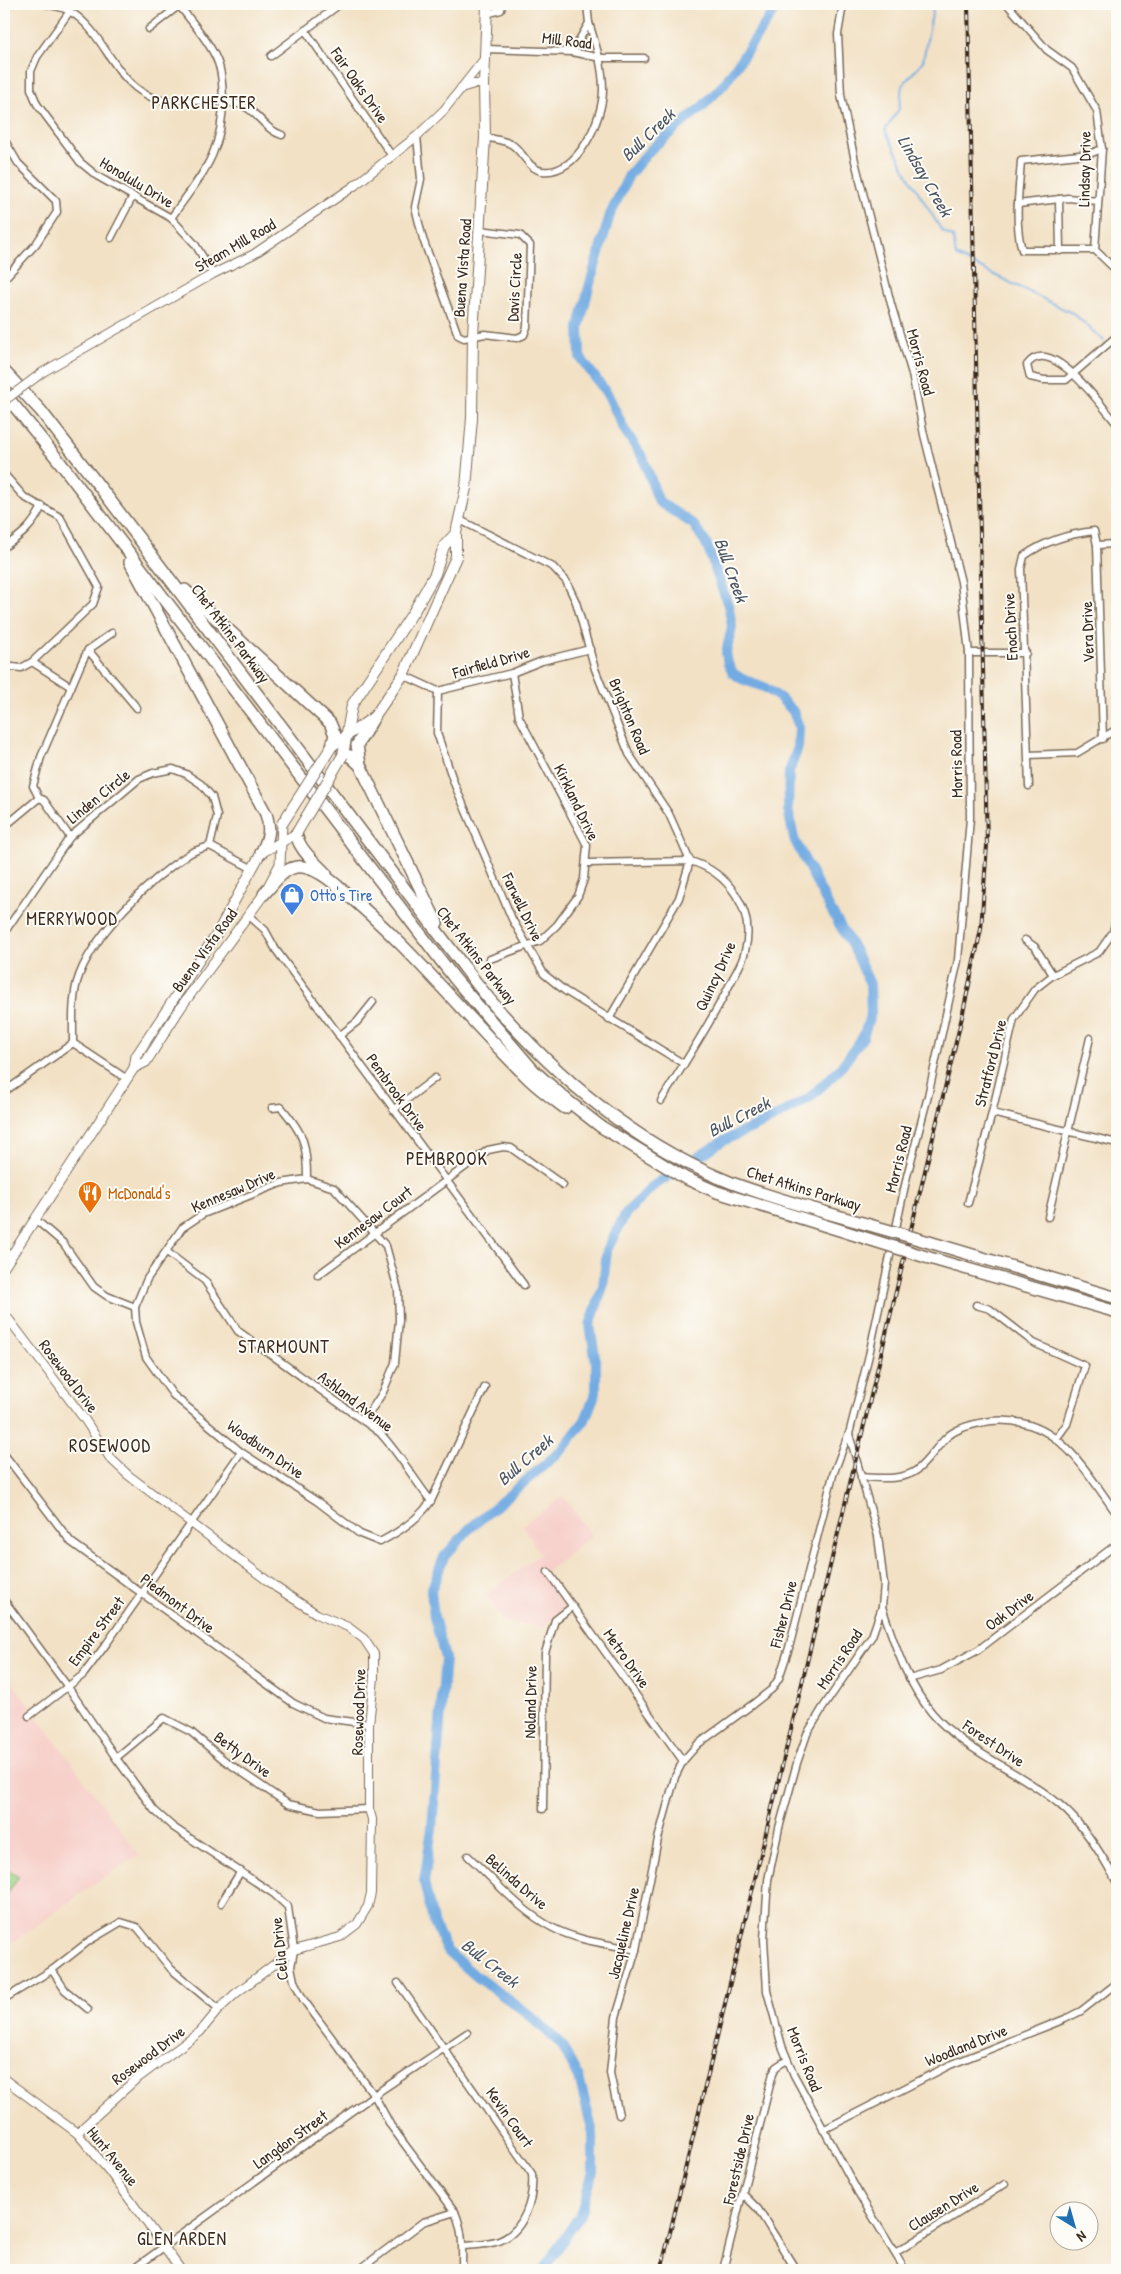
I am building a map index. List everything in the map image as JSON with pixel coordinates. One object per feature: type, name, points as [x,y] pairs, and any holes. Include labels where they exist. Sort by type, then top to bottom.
[{"type":"highway","name":"Chet Atkins Parkway","points":[[4,371],[41,411],[502,1015],[538,1052],[600,1106],[654,1144],[732,1183],[1117,1298]]},
{"type":"highway","name":"Chet Atkins Parkway","points":[[4,393],[59,461],[455,979],[499,1033],[533,1070],[568,1101],[638,1153],[685,1178],[717,1192],[926,1257],[1117,1312]]},
{"type":"highway","points":[[120,514],[184,590],[330,723],[335,735],[332,746]]},
{"type":"highway","points":[[113,532],[266,814],[270,829],[268,840],[261,853]]},
{"type":"highway","points":[[374,717],[357,745],[360,765],[382,815],[452,951]]},
{"type":"highway","points":[[343,755],[350,756],[360,765]]},
{"type":"highway","points":[[296,834],[298,842],[308,855],[331,879],[359,902],[412,954],[528,1078],[564,1108],[638,1153]]},
{"type":"highway","points":[[264,894],[286,871],[295,868],[303,867],[331,879]]},
{"type":"main road","name":"Buena Vista Road","points":[[134,1068],[146,1062],[179,1010],[264,894],[280,864],[283,840],[282,824],[332,746],[348,733],[374,717],[402,675],[456,557],[456,533],[466,488],[470,440],[473,335],[485,137],[484,84],[487,9]]},
{"type":"main road","name":"Buena Vista Road","points":[[4,1267],[134,1068],[136,1056],[216,935],[251,868],[261,853],[296,834],[343,755],[352,705],[414,611],[435,574],[444,546],[456,533]]},
{"type":"street","points":[[45,4],[70,11],[85,25],[136,89],[147,96],[159,100],[240,104],[259,116],[272,132],[282,135]]},
{"type":"street","points":[[149,28],[180,4],[214,53],[222,75],[221,134],[210,162],[171,218]]},
{"type":"street","points":[[271,56],[340,4]]},
{"type":"street","points":[[487,9],[501,10],[502,4]]},
{"type":"street","points":[[485,137],[512,144],[528,162],[540,171],[554,171],[565,166],[586,142],[601,107],[603,90],[601,58],[589,23],[587,4]]},
{"type":"street","name":"Morris Road","points":[[843,4],[838,34],[841,95],[855,161],[891,304],[912,374],[924,435],[960,574],[969,653],[970,818],[958,960],[928,1096],[907,1176],[869,1355],[849,1434],[878,1536],[884,1584],[882,1606],[872,1636],[807,1734],[792,1778],[773,1854],[764,1921],[766,1976],[773,2014],[787,2060],[823,2130],[905,2270]]},
{"type":"street","name":"Lindsay Drive","points":[[1007,4],[1047,50],[1072,68],[1088,93],[1096,111],[1102,149],[1095,250]]},
{"type":"street","name":"Honolulu Drive","points":[[70,11],[37,57],[31,72],[31,89],[38,104],[80,162],[97,176],[171,218],[196,244],[213,274]]},
{"type":"street","points":[[572,52],[589,23]]},
{"type":"street","name":"Fair Oaks Drive","points":[[305,30],[392,156]]},
{"type":"street","name":"Mill Road","points":[[486,54],[572,52],[601,58],[644,58]]},
{"type":"street","name":"Steam Mill Road","points":[[4,401],[43,372],[213,274],[254,254],[354,186],[417,136],[444,110],[486,54]]},
{"type":"street","points":[[461,88],[474,84],[484,84]]},
{"type":"street","points":[[417,136],[421,179],[414,206],[423,239],[458,335],[464,338],[473,335]]},
{"type":"street","points":[[4,139],[18,162],[56,201],[58,206],[57,212],[36,244],[4,279]]},
{"type":"street","points":[[1102,149],[1089,154],[1021,161],[1018,224],[1022,250],[1095,250],[1117,271]]},
{"type":"street","points":[[111,238],[133,196]]},
{"type":"street","points":[[1018,204],[1059,199],[1098,201]]},
{"type":"street","points":[[1059,199],[1060,251]]},
{"type":"street","name":"Davis Circle","points":[[473,335],[485,334],[517,338],[524,335],[527,327],[530,245],[520,235],[480,230]]},
{"type":"street","points":[[1117,336],[1073,372],[1066,380],[1044,380],[1030,377],[1027,365],[1034,357],[1041,355],[1073,372],[1117,424]]},
{"type":"street","points":[[4,474],[24,497],[60,517],[99,588],[93,604],[32,662],[22,668],[4,666]]},
{"type":"street","points":[[4,547],[27,531],[35,522],[42,506]]},
{"type":"street","name":"Brighton Road","points":[[458,519],[553,567],[566,581],[576,602],[595,669],[629,754],[669,814],[690,861]]},
{"type":"street","name":"Enoch Drive","points":[[1029,786],[1026,653],[1021,569],[1024,556],[1037,547],[1058,538],[1082,532],[1094,531],[1097,545]]},
{"type":"street","points":[[1097,545],[1117,544]]},
{"type":"street","name":"Vera Drive","points":[[1097,545],[1103,739]]},
{"type":"street","points":[[70,837],[44,800],[39,798],[33,786],[41,757],[88,650],[112,633]]},
{"type":"street","name":"Fairfield Drive","points":[[402,675],[438,691],[590,649]]},
{"type":"street","points":[[88,650],[137,708]]},
{"type":"street","points":[[969,653],[1026,653]]},
{"type":"street","points":[[32,662],[71,687]]},
{"type":"street","name":"Kirkland Drive","points":[[490,959],[540,941],[568,911],[578,896],[587,863],[587,844],[519,717],[512,672]]},
{"type":"street","name":"Farwell Drive","points":[[438,691],[437,733],[454,783],[481,849],[526,947],[544,974],[565,991],[684,1064]]},
{"type":"street","points":[[1029,755],[1077,754],[1117,729]]},
{"type":"street","name":"Linden Circle","points":[[4,932],[70,837],[139,779],[163,769],[173,769],[186,774],[201,784],[212,797],[217,816],[210,846]]},
{"type":"street","points":[[4,827],[39,798]]},
{"type":"street","points":[[73,1043],[74,999],[82,968],[120,914],[148,886],[190,853],[210,846],[251,868]]},
{"type":"street","points":[[609,1019],[678,898],[690,861]]},
{"type":"street","name":"Quincy Drive","points":[[587,863],[690,861],[712,869],[732,888],[746,916],[748,932],[745,952],[738,968],[721,1002],[661,1101]]},
{"type":"street","name":"Pembrook Drive","points":[[248,915],[265,930],[276,950],[524,1285]]},
{"type":"street","name":"Stratford Drive","points":[[968,1203],[1014,1019],[1035,989],[1053,975],[1099,952],[1114,932],[1117,915]]},
{"type":"street","points":[[1025,940],[1035,946],[1053,975]]},
{"type":"street","points":[[339,1036],[357,1022],[374,1002]]},
{"type":"street","points":[[1048,1216],[1090,1038]]},
{"type":"street","points":[[73,1043],[127,1079]]},
{"type":"street","points":[[4,1092],[73,1043]]},
{"type":"street","points":[[393,1110],[435,1078]]},
{"type":"street","points":[[272,1108],[281,1107],[304,1140],[307,1151],[307,1179]]},
{"type":"street","points":[[992,1113],[1117,1143]]},
{"type":"street","name":"Kennesaw Court","points":[[318,1275],[488,1150],[503,1147],[511,1148],[563,1185]]},
{"type":"street","name":"Kennesaw Drive","points":[[135,1307],[148,1279],[182,1228],[203,1214],[281,1183],[307,1179],[318,1181],[334,1188],[386,1246],[398,1290],[399,1320],[395,1363],[384,1392],[364,1421]]},
{"type":"street","points":[[36,1220],[63,1243],[94,1287],[107,1296],[135,1307]]},
{"type":"street","name":"Ashland Avenue","points":[[167,1252],[205,1282],[238,1331],[364,1421],[398,1452],[431,1501]]},
{"type":"street","points":[[976,1305],[990,1309],[1034,1343],[1085,1366],[1067,1424],[1056,1439]]},
{"type":"street","name":"Woodburn Drive","points":[[135,1307],[136,1322],[146,1357],[173,1396],[241,1452],[255,1459],[318,1502],[360,1534],[380,1542],[393,1536],[424,1512],[431,1501],[484,1387]]},
{"type":"street","name":"Rosewood Drive","points":[[4,1314],[85,1420],[110,1458],[190,1524],[301,1604],[317,1614],[348,1627],[364,1639],[374,1654],[374,1678],[369,1724],[369,1809],[372,1819],[371,1893],[368,1906],[357,1924],[340,1937],[294,1950],[219,2009],[200,2032],[134,2081],[77,2133]]},
{"type":"street","points":[[861,1477],[897,1477],[907,1475],[917,1470],[950,1435],[977,1423],[1022,1421],[1056,1439],[1088,1471],[1117,1514]]},
{"type":"street","name":"Fisher Drive","points":[[683,1760],[698,1744],[772,1689],[779,1678],[789,1648],[833,1475],[849,1434]]},
{"type":"street","name":"Empire Street","points":[[29,1716],[83,1675],[241,1452]]},
{"type":"street","name":"Piedmont Drive","points":[[4,1454],[71,1542],[293,1703],[324,1718],[369,1724]]},
{"type":"street","name":"Oak Drive","points":[[909,1680],[941,1670],[978,1650],[1117,1544]]},
{"type":"street","name":"Metro Drive","points":[[548,1572],[683,1760]]},
{"type":"street","name":"Celia Drive","points":[[4,1600],[68,1687],[154,1810],[167,1821],[274,1894],[288,1907],[294,1950],[291,1967],[294,1981],[303,1999],[374,2096],[391,2126],[455,2212],[461,2226],[464,2246],[462,2270]]},
{"type":"street","name":"Noland Drive","points":[[543,1809],[544,1653],[555,1620],[573,1606]]},
{"type":"street","name":"Forest Drive","points":[[882,1606],[909,1680],[932,1713],[969,1746],[1059,1804],[1096,1848],[1117,1883]]},
{"type":"street","name":"Betty Drive","points":[[116,1758],[164,1718],[191,1732],[224,1760],[288,1804],[320,1811],[369,1809]]},
{"type":"street","name":"Jacqueline Drive","points":[[619,2115],[610,2073],[616,2017],[636,1950],[658,1838],[675,1777],[683,1760]]},
{"type":"street","name":"Belinda Drive","points":[[468,1856],[530,1914],[554,1928],[574,1936],[636,1950]]},
{"type":"street","points":[[221,1903],[241,1871]]},
{"type":"street","points":[[4,1999],[52,1970],[89,1941],[121,1922],[137,1927],[171,1969],[219,2009]]},
{"type":"street","points":[[52,1970],[65,1990],[88,2009]]},
{"type":"street","name":"Kevin Court","points":[[398,1983],[445,2047],[462,2076],[480,2097],[532,2174],[533,2190],[529,2206],[521,2223],[501,2240],[464,2246]]},
{"type":"street","name":"Woodland Drive","points":[[823,2130],[950,2065],[1081,2011],[1117,1983]]},
{"type":"street","name":"Langdon Street","points":[[132,2270],[374,2096],[467,2033]]},
{"type":"street","name":"Forestside Drive","points":[[724,2270],[744,2195],[772,2073],[776,2067],[787,2060]]},
{"type":"street","name":"Hunt Avenue","points":[[4,2079],[77,2133],[165,2246],[181,2270]]},
{"type":"street","name":"Clausen Drive","points":[[894,2252],[1005,2184]]},
{"type":"street","points":[[744,2195],[758,2209],[796,2270]]},
{"type":"street","points":[[359,2270],[423,2222],[455,2212]]},
{"type":"shaded area","points":[[563,1496],[592,1536],[544,1574],[567,1606],[544,1627],[504,1621],[486,1595],[540,1554],[523,1525]]},
{"type":"shaded area","points":[[4,1671],[139,1855],[96,1883],[4,1949]]},
{"type":"green space","points":[[4,1867],[19,1876],[4,1900]]},
{"type":"waterway","name":"Bull Creek","points":[[543,2270],[580,2215],[593,2172],[593,2133],[579,2078],[561,2044],[527,2013],[477,1977],[447,1951],[433,1921],[424,1882],[432,1828],[445,1658],[434,1617],[431,1591],[444,1557],[469,1529],[562,1450],[585,1420],[596,1392],[596,1363],[590,1325],[603,1287],[607,1250],[626,1213],[653,1186],[723,1141],[772,1119],[809,1098],[839,1070],[863,1037],[871,1013],[870,984],[855,951],[829,907],[794,839],[788,809],[789,772],[798,747],[799,727],[793,711],[780,698],[764,687],[742,679],[733,673],[728,664],[726,653],[732,627],[729,608],[706,543],[693,524],[659,502],[643,458],[624,429],[608,395],[580,357],[579,327],[589,287],[610,215],[629,175],[651,149],[703,106],[724,84],[774,11],[776,4]]},
{"type":"waterway","name":"Lindsay Creek","points":[[934,4],[923,61],[902,86],[899,109],[885,130],[909,177],[942,231],[953,237],[956,256],[1074,314],[1104,341]]},
{"type":"waterway","name":"Lindsay Creek","points":[[1111,347],[1117,353]]},
{"type":"railway","points":[[661,2270],[962,1017],[981,929],[987,845],[968,4]]},
{"type":"place","name":"Otto's Tire","points":[[292,916]]},
{"type":"place","name":"McDonald's","points":[[90,1214]]},
{"type":"district","name":"PARKCHESTER","points":[[204,103]]},
{"type":"district","name":"MERRYWOOD","points":[[72,919]]},
{"type":"district","name":"PEMBROOK","points":[[447,1159]]},
{"type":"district","name":"STARMOUNT","points":[[284,1347]]},
{"type":"district","name":"ROSEWOOD","points":[[110,1446]]},
{"type":"district","name":"GLEN ARDEN","points":[[182,2239]]}]
